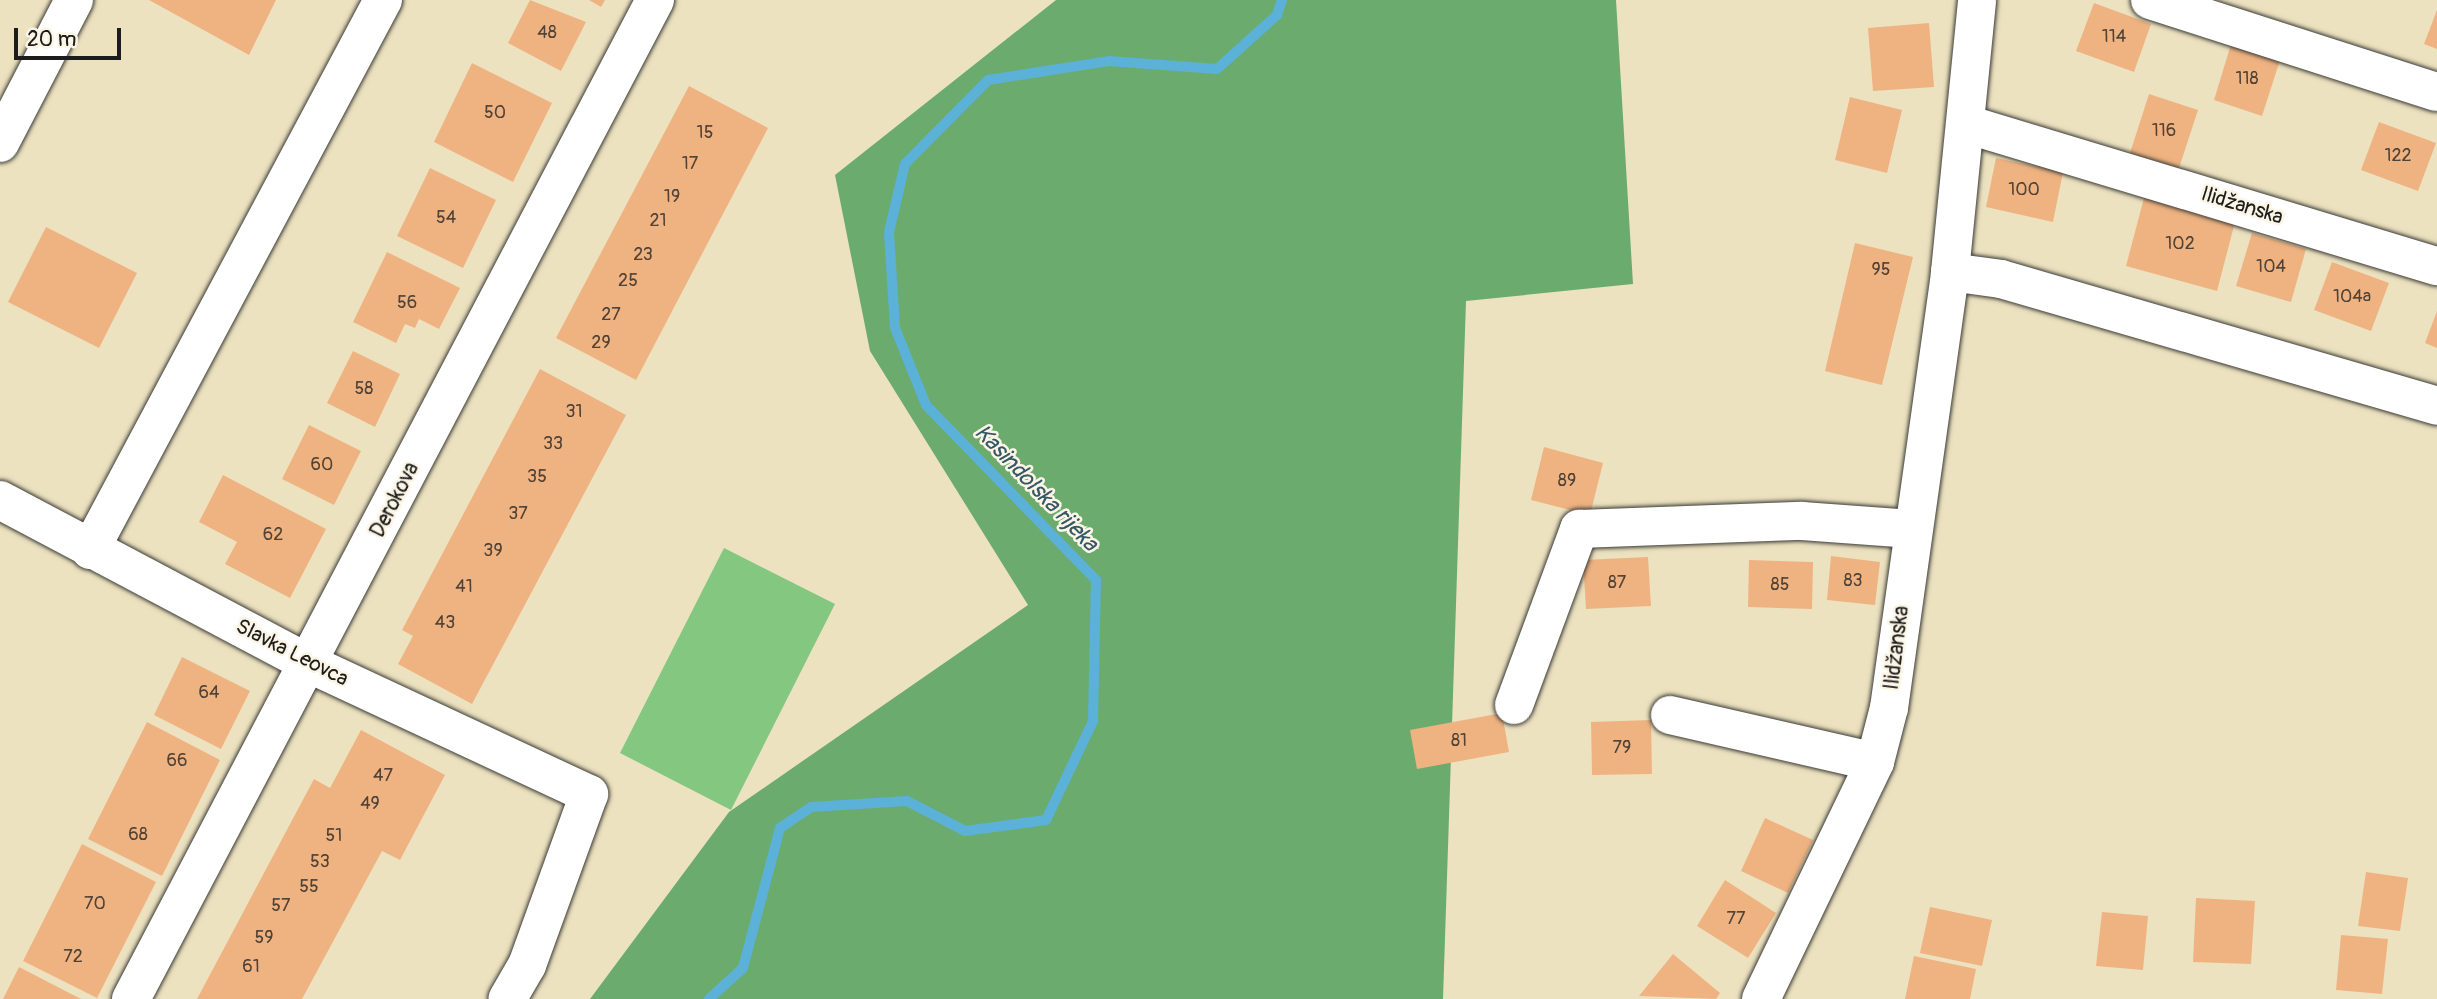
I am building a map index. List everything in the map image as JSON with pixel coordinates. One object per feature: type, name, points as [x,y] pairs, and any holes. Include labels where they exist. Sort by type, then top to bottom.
[{"type":"street","points":[[0,142],[74,0]]},
{"type":"street","points":[[90,550],[383,0]]},
{"type":"street","name":"Derokova","points":[[131,999],[310,664],[655,0]]},
{"type":"street","name":"Ilidžanska","points":[[1761,999],[1875,762],[1889,708],[1912,529],[1951,272],[1977,0]]},
{"type":"street","points":[[2150,0],[2437,92]]},
{"type":"street","name":"Ilidžanska","points":[[1966,124],[2437,266]]},
{"type":"street","points":[[1951,272],[2001,279],[2437,406]]},
{"type":"street","name":"Slavka Leovca","points":[[0,500],[90,550],[310,664],[589,794],[531,953],[507,999]]},
{"type":"street","points":[[1514,705],[1578,529],[1802,521],[1912,529]]},
{"type":"street","points":[[1670,715],[1875,762]]},
{"type":"green space","points":[[1056,0],[1616,0],[1633,284],[1466,301],[1443,999],[590,999],[729,812],[1028,605],[870,351],[835,175]]},
{"type":"green space","points":[[724,548],[835,604],[731,810],[620,753]]},
{"type":"building","points":[[149,0],[276,0],[249,55]]},
{"type":"building","points":[[530,0],[586,22],[561,71],[508,43]]},
{"type":"building","points":[[589,0],[605,0],[601,7]]},
{"type":"building","points":[[2094,3],[2151,24],[2134,72],[2076,51]]},
{"type":"building","points":[[2437,10],[2437,49],[2424,44]]},
{"type":"building","points":[[1929,23],[1934,87],[1873,91],[1868,28]]},
{"type":"building","points":[[2232,41],[2281,57],[2262,116],[2214,100]]},
{"type":"building","points":[[472,63],[552,103],[513,182],[434,142]]},
{"type":"building","points":[[689,86],[768,128],[636,380],[556,338]]},
{"type":"building","points":[[2149,94],[2198,110],[2179,168],[2130,153]]},
{"type":"building","points":[[1850,97],[1902,110],[1887,173],[1835,160]]},
{"type":"building","points":[[2379,122],[2436,143],[2418,191],[2361,170]]},
{"type":"building","points":[[1996,158],[2063,172],[2053,222],[1986,207]]},
{"type":"building","points":[[430,168],[496,200],[463,268],[397,236]]},
{"type":"building","points":[[2144,198],[2235,222],[2217,291],[2126,266]]},
{"type":"building","points":[[46,227],[137,273],[99,348],[8,302]]},
{"type":"building","points":[[2252,233],[2306,249],[2291,302],[2236,286]]},
{"type":"building","points":[[1855,243],[1913,257],[1882,385],[1825,371]]},
{"type":"building","points":[[387,252],[460,288],[439,329],[419,319],[415,328],[405,324],[396,343],[353,322]]},
{"type":"building","points":[[2332,262],[2389,283],[2371,331],[2314,310]]},
{"type":"building","points":[[2437,311],[2437,348],[2425,343]]},
{"type":"building","points":[[353,351],[400,374],[375,427],[327,403]]},
{"type":"building","points":[[540,369],[626,415],[472,704],[398,664],[413,636],[402,630]]},
{"type":"building","points":[[309,425],[361,451],[334,505],[282,479]]},
{"type":"building","points":[[1544,447],[1603,463],[1590,515],[1531,500]]},
{"type":"building","points":[[223,475],[326,529],[290,598],[225,564],[237,542],[199,522]]},
{"type":"building","points":[[1831,556],[1880,562],[1875,605],[1827,600]]},
{"type":"building","points":[[1648,557],[1651,606],[1586,609],[1583,560]]},
{"type":"building","points":[[1749,560],[1813,562],[1812,609],[1748,607]]},
{"type":"building","points":[[182,657],[250,691],[221,749],[154,715]]},
{"type":"building","points":[[1502,713],[1509,752],[1417,769],[1410,730]]},
{"type":"building","points":[[1651,720],[1652,774],[1592,775],[1591,722]]},
{"type":"building","points":[[147,722],[220,760],[162,876],[88,839]]},
{"type":"building","points":[[361,730],[445,775],[400,860],[382,851],[302,999],[197,999],[314,779],[330,788]]},
{"type":"building","points":[[1765,818],[1813,840],[1788,893],[1741,871]]},
{"type":"building","points":[[82,844],[156,882],[97,998],[23,961]]},
{"type":"building","points":[[2366,872],[2408,878],[2400,931],[2358,926]]},
{"type":"building","points":[[1725,880],[1776,913],[1748,958],[1697,926]]},
{"type":"building","points":[[2196,898],[2255,901],[2251,964],[2193,962]]},
{"type":"building","points":[[1930,907],[1992,920],[1982,966],[1920,953]]},
{"type":"building","points":[[2102,912],[2148,916],[2143,970],[2096,966]]},
{"type":"building","points":[[2341,935],[2388,939],[2382,994],[2336,990]]},
{"type":"building","points":[[1673,954],[1720,993],[1716,999],[1639,996]]},
{"type":"building","points":[[1914,956],[1976,969],[1970,999],[1905,999]]},
{"type":"building","points":[[19,967],[81,999],[3,999]]},
{"type":"waterway","name":"Kasindolska rijeka","points":[[709,999],[743,968],[780,828],[811,807],[907,801],[965,831],[1046,820],[1093,721],[1096,580],[926,405],[895,328],[889,232],[905,164],[988,80],[1109,61],[1217,69],[1277,15],[1282,0]]}]
